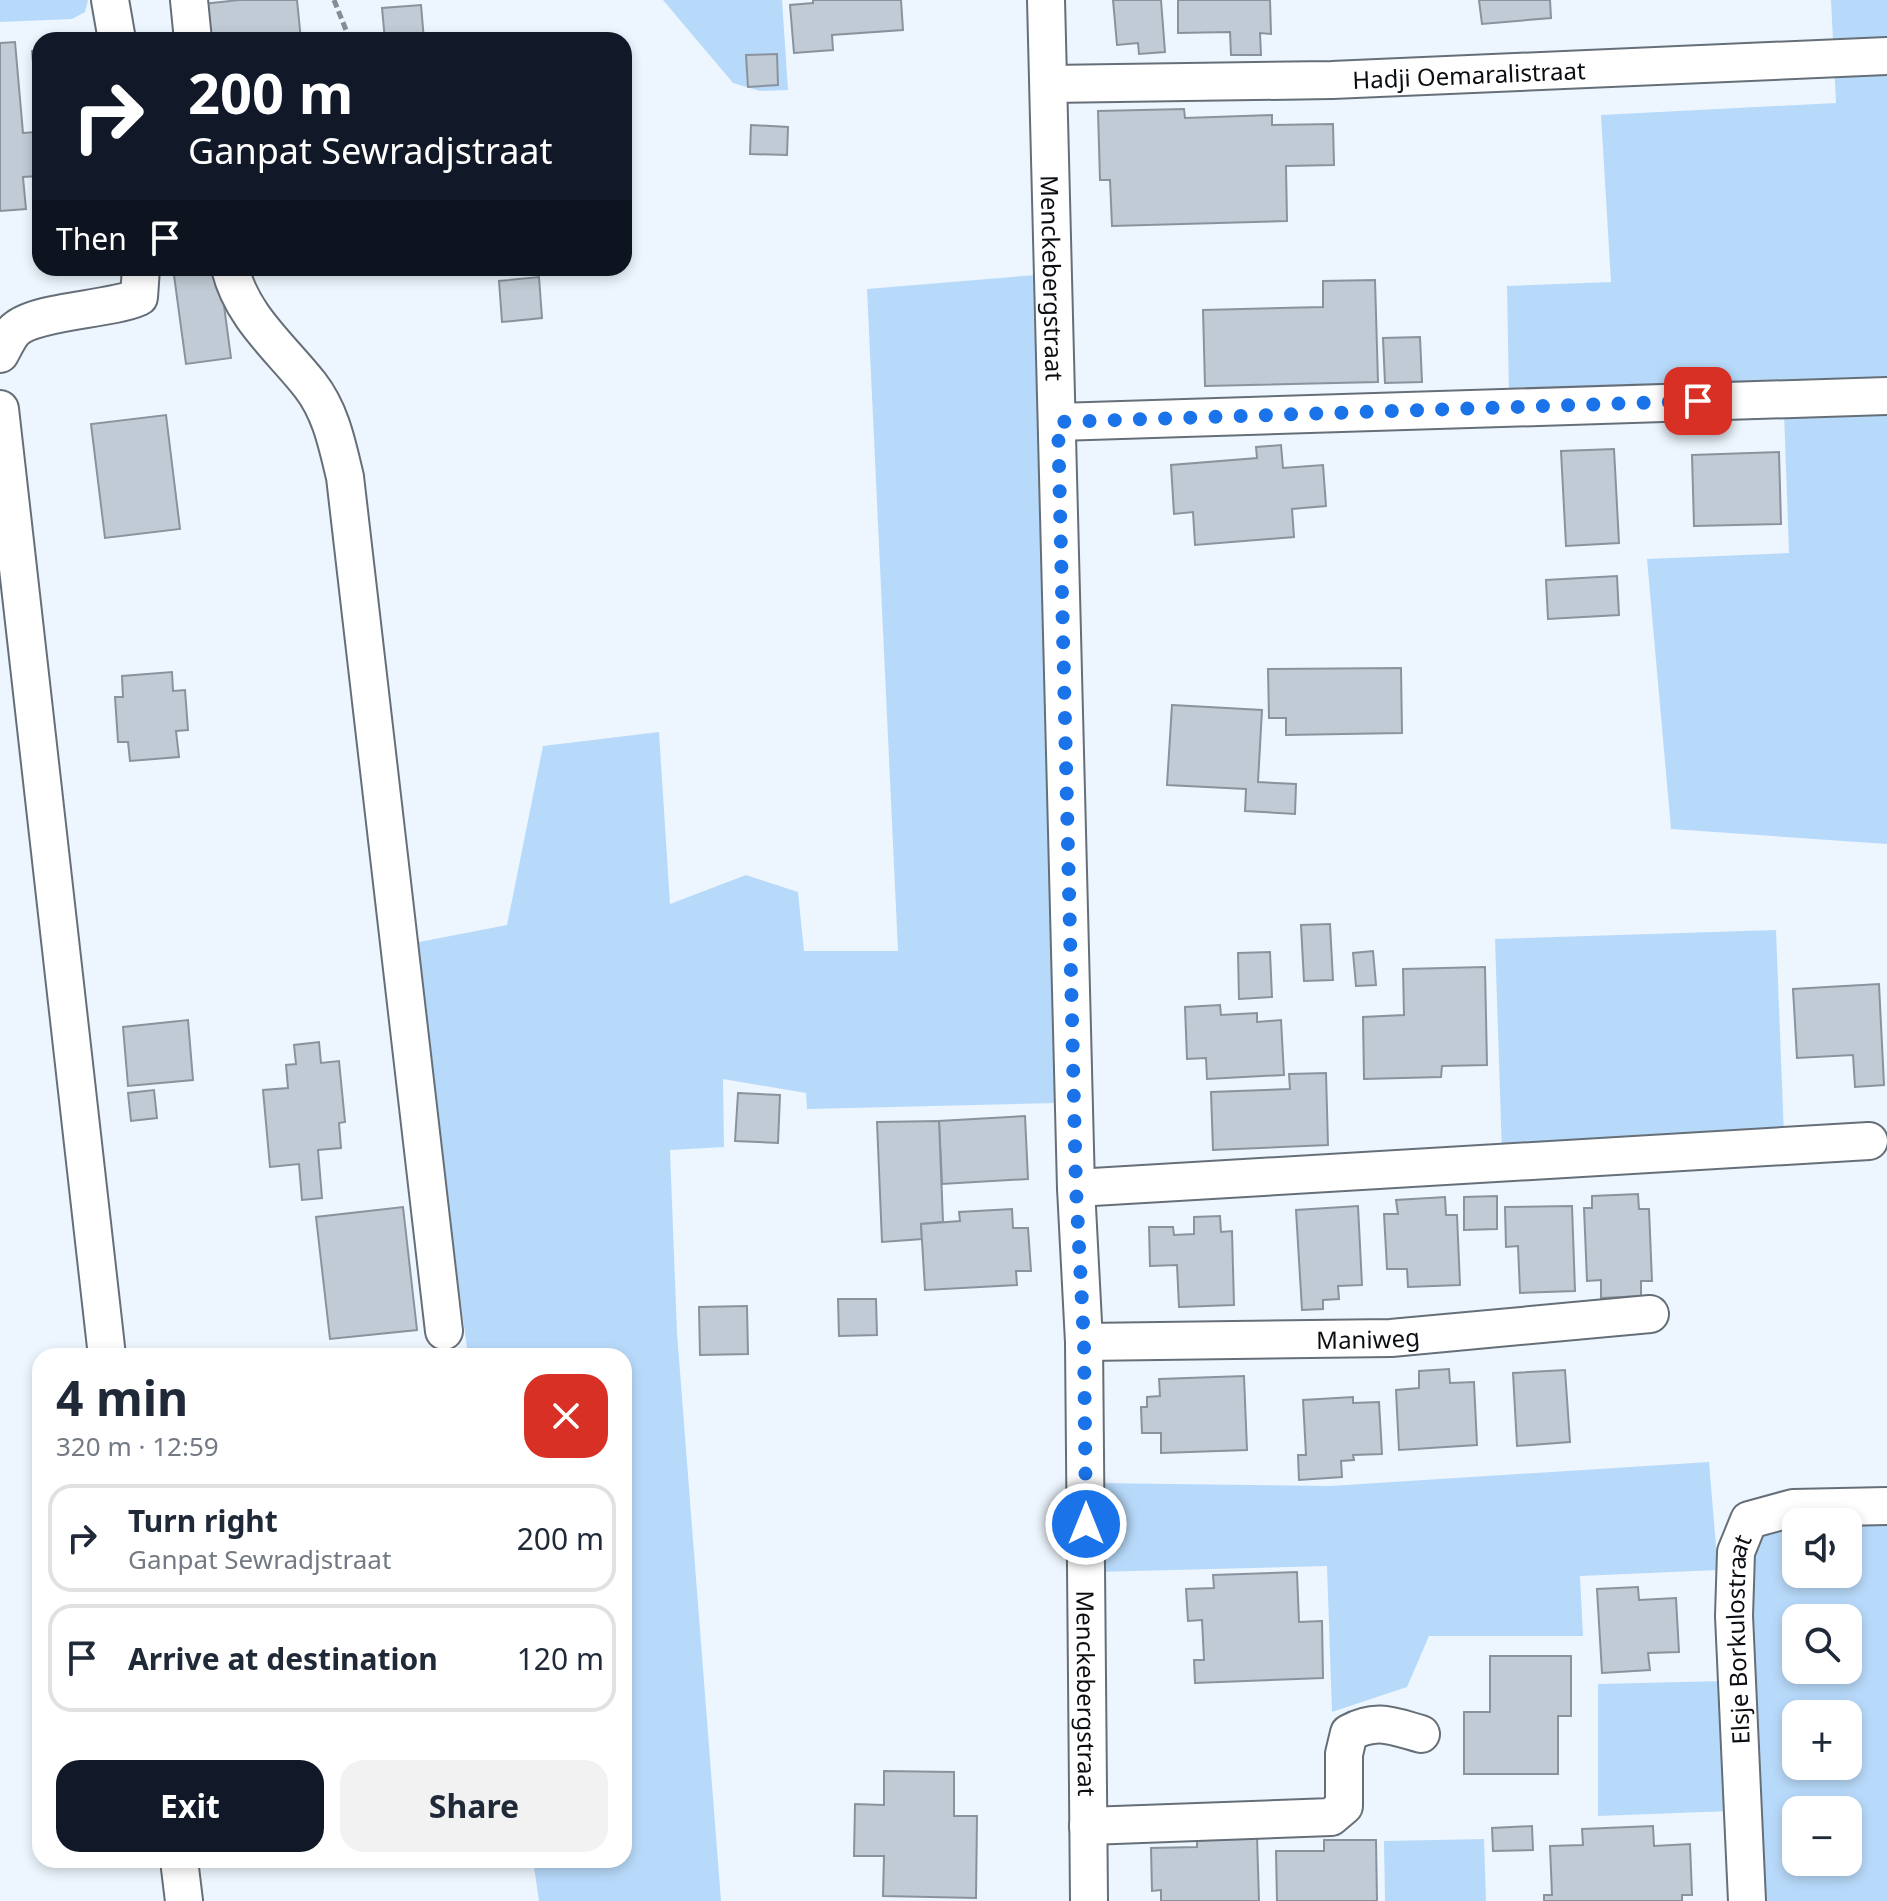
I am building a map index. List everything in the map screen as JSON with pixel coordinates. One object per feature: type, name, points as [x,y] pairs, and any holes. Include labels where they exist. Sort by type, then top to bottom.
[{"type":"street","points":[[110,0],[116,32]]},
{"type":"street","points":[[189,0],[192,32]]},
{"type":"street","name":"Menckebergstraat","points":[[1046,0],[1076,1188],[1084,1342],[1089,1901]]},
{"type":"street","name":"Hadji Oemaralistraat","points":[[1049,84],[1332,80],[1887,56]]},
{"type":"street","points":[[0,354],[14,329],[46,316],[119,306],[139,297],[140,276]]},
{"type":"street","points":[[232,276],[261,332],[311,386],[332,422],[345,477],[444,1331]]},
{"type":"street","points":[[1058,422],[1887,396]]},
{"type":"street","points":[[0,409],[106,1348]]},
{"type":"street","points":[[1076,1188],[1869,1141]]},
{"type":"street","name":"Maniweg","points":[[1084,1342],[1391,1338],[1650,1314]]},
{"type":"street","name":"Elsje Borkulostraat","points":[[1747,1901],[1734,1616],[1736,1552],[1749,1520],[1793,1508],[1887,1506]]},
{"type":"street","points":[[1088,1826],[1331,1817],[1344,1806],[1344,1754],[1349,1733],[1367,1724],[1386,1724],[1421,1734]]},
{"type":"street","points":[[180,1868],[184,1901]]},
{"type":"path","points":[[334,0],[347,32]]},
{"type":"shaded area","points":[[0,0],[88,0],[85,12],[72,19],[0,22]]},
{"type":"shaded area","points":[[663,0],[782,0],[788,90],[760,91],[733,83]]},
{"type":"shaded area","points":[[1831,0],[1887,0],[1887,384],[1509,397],[1507,286],[1611,282],[1601,115],[1836,103]]},
{"type":"shaded area","points":[[1035,275],[1055,1103],[807,1109],[806,1093],[723,1079],[724,1147],[670,1150],[677,1333],[721,1901],[539,1901],[534,1868],[632,1868],[632,1348],[467,1348],[414,943],[507,925],[543,746],[659,732],[670,904],[746,875],[798,892],[804,951],[898,951],[867,289]]},
{"type":"shaded area","points":[[1887,408],[1887,844],[1671,829],[1647,559],[1789,553],[1784,412]]},
{"type":"shaded area","points":[[1776,930],[1784,1136],[1502,1154],[1495,939]]},
{"type":"shaded area","points":[[1709,1462],[1718,1570],[1580,1576],[1583,1636],[1429,1636],[1407,1687],[1332,1712],[1327,1566],[1095,1572],[1095,1483],[1330,1486]]},
{"type":"shaded area","points":[[1887,1514],[1887,1901],[1758,1901],[1744,1597],[1746,1551],[1761,1526],[1782,1521],[1782,1588],[1862,1588],[1862,1515]]},
{"type":"shaded area","points":[[1725,1681],[1731,1811],[1598,1816],[1598,1684]]},
{"type":"shaded area","points":[[1484,1839],[1486,1901],[1385,1901],[1384,1841]]},
{"type":"building","points":[[239,0],[297,0],[300,32],[206,32],[203,4]]},
{"type":"building","points":[[813,0],[901,0],[903,30],[832,35],[833,50],[794,53],[790,5],[813,3]]},
{"type":"building","points":[[1113,0],[1161,0],[1165,52],[1139,54],[1138,43],[1117,45]]},
{"type":"building","points":[[1178,0],[1270,0],[1271,34],[1260,33],[1261,55],[1231,55],[1230,32],[1178,33]]},
{"type":"building","points":[[1479,0],[1550,0],[1551,18],[1482,24]]},
{"type":"building","points":[[421,5],[423,32],[384,32],[382,8]]},
{"type":"building","points":[[15,42],[23,133],[32,132],[32,176],[23,177],[26,209],[0,211],[0,43]]},
{"type":"building","points":[[777,54],[778,85],[748,87],[746,55]]},
{"type":"building","points":[[1184,109],[1185,118],[1272,115],[1272,125],[1333,124],[1334,165],[1286,166],[1287,221],[1112,226],[1110,180],[1100,180],[1098,111]]},
{"type":"building","points":[[751,125],[788,127],[787,155],[750,154]]},
{"type":"building","points":[[174,276],[220,276],[231,358],[186,364]]},
{"type":"building","points":[[539,277],[542,318],[502,322],[499,281]]},
{"type":"building","points":[[1375,280],[1378,382],[1205,386],[1203,310],[1323,307],[1323,281]]},
{"type":"building","points":[[1420,337],[1422,382],[1385,383],[1383,338]]},
{"type":"building","points":[[166,415],[180,529],[105,538],[91,424]]},
{"type":"building","points":[[1281,445],[1283,468],[1323,465],[1326,506],[1292,509],[1294,537],[1195,545],[1193,512],[1174,514],[1171,465],[1257,458],[1256,447]]},
{"type":"building","points":[[1614,449],[1619,543],[1566,546],[1561,451]]},
{"type":"building","points":[[1779,452],[1781,524],[1694,526],[1692,455]]},
{"type":"building","points":[[1617,576],[1619,615],[1548,619],[1546,580]]},
{"type":"building","points":[[1401,668],[1402,733],[1286,735],[1286,718],[1269,718],[1268,669]]},
{"type":"building","points":[[172,672],[173,691],[185,690],[188,730],[176,731],[179,757],[130,761],[128,742],[118,742],[115,697],[123,697],[122,676]]},
{"type":"building","points":[[1172,705],[1262,710],[1258,782],[1296,784],[1295,814],[1245,811],[1246,789],[1167,785]]},
{"type":"building","points":[[1330,924],[1333,980],[1304,981],[1301,925]]},
{"type":"building","points":[[1373,951],[1376,985],[1356,986],[1353,953]]},
{"type":"building","points":[[1270,952],[1272,997],[1239,999],[1238,953]]},
{"type":"building","points":[[1485,967],[1487,1065],[1442,1066],[1441,1077],[1364,1079],[1363,1017],[1404,1015],[1403,969]]},
{"type":"building","points":[[1879,984],[1884,1085],[1855,1087],[1853,1055],[1797,1058],[1793,989]]},
{"type":"building","points":[[1220,1005],[1221,1015],[1257,1013],[1257,1022],[1281,1020],[1284,1075],[1207,1079],[1206,1058],[1187,1059],[1185,1007]]},
{"type":"building","points":[[188,1020],[193,1080],[128,1086],[123,1027]]},
{"type":"building","points":[[319,1042],[321,1063],[339,1061],[345,1122],[339,1123],[341,1148],[318,1150],[322,1198],[302,1200],[299,1164],[270,1167],[263,1090],[288,1088],[286,1065],[296,1064],[294,1045]]},
{"type":"building","points":[[1326,1073],[1328,1145],[1213,1150],[1211,1092],[1290,1089],[1289,1074]]},
{"type":"building","points":[[154,1090],[157,1118],[131,1121],[128,1093]]},
{"type":"building","points":[[738,1093],[780,1095],[778,1143],[735,1141]]},
{"type":"building","points":[[1025,1116],[1028,1179],[942,1184],[939,1121]]},
{"type":"building","points":[[939,1121],[943,1222],[921,1224],[922,1239],[882,1242],[877,1122]]},
{"type":"building","points":[[1638,1194],[1639,1209],[1649,1209],[1652,1281],[1641,1281],[1641,1296],[1601,1298],[1601,1280],[1587,1281],[1584,1208],[1592,1208],[1592,1196]]},
{"type":"building","points":[[1497,1196],[1497,1229],[1464,1230],[1464,1197]]},
{"type":"building","points":[[1445,1197],[1446,1215],[1457,1215],[1460,1285],[1408,1287],[1407,1269],[1387,1269],[1384,1214],[1398,1214],[1396,1200]]},
{"type":"building","points":[[1358,1206],[1362,1285],[1338,1286],[1339,1299],[1323,1300],[1323,1309],[1302,1310],[1296,1210]]},
{"type":"building","points":[[1572,1206],[1575,1291],[1520,1293],[1518,1246],[1506,1247],[1505,1207]]},
{"type":"building","points":[[403,1207],[417,1330],[330,1339],[316,1217]]},
{"type":"building","points":[[1012,1209],[1013,1228],[1028,1228],[1031,1271],[1016,1271],[1017,1285],[925,1290],[921,1224],[960,1221],[959,1212]]},
{"type":"building","points":[[1220,1216],[1221,1232],[1232,1231],[1234,1305],[1179,1307],[1177,1265],[1150,1266],[1149,1227],[1173,1227],[1174,1235],[1194,1234],[1194,1217]]},
{"type":"building","points":[[838,1299],[876,1299],[877,1335],[839,1336]]},
{"type":"building","points":[[747,1306],[748,1354],[700,1355],[699,1307]]},
{"type":"building","points":[[1449,1369],[1450,1383],[1474,1382],[1477,1445],[1399,1450],[1396,1390],[1419,1388],[1419,1371]]},
{"type":"building","points":[[1565,1370],[1570,1442],[1517,1446],[1513,1373]]},
{"type":"building","points":[[1244,1376],[1247,1450],[1161,1453],[1161,1433],[1142,1433],[1141,1407],[1147,1407],[1147,1397],[1160,1396],[1159,1379]]},
{"type":"building","points":[[1353,1397],[1353,1403],[1379,1402],[1382,1454],[1353,1455],[1354,1460],[1341,1461],[1342,1477],[1299,1480],[1298,1455],[1306,1455],[1303,1400]]},
{"type":"building","points":[[1297,1572],[1299,1622],[1322,1621],[1323,1678],[1195,1683],[1194,1660],[1204,1660],[1202,1620],[1188,1621],[1186,1589],[1214,1588],[1213,1575]]},
{"type":"building","points":[[1638,1587],[1639,1600],[1676,1598],[1679,1652],[1648,1653],[1650,1670],[1602,1673],[1597,1589]]},
{"type":"building","points":[[1490,1656],[1571,1656],[1571,1716],[1558,1716],[1558,1774],[1464,1774],[1464,1712],[1490,1712]]},
{"type":"building","points":[[884,1771],[954,1772],[954,1816],[977,1816],[976,1898],[883,1896],[884,1856],[854,1856],[855,1804],[884,1805]]},
{"type":"building","points":[[1532,1826],[1533,1850],[1493,1851],[1492,1828]]},
{"type":"building","points":[[1653,1826],[1654,1846],[1690,1844],[1692,1895],[1682,1895],[1682,1901],[1544,1901],[1544,1895],[1552,1895],[1550,1846],[1583,1845],[1582,1829]]},
{"type":"building","points":[[1257,1836],[1259,1901],[1161,1901],[1161,1890],[1152,1891],[1151,1848],[1197,1847],[1197,1838]]},
{"type":"building","points":[[1324,1840],[1376,1840],[1377,1901],[1277,1901],[1276,1851],[1324,1851]]},
{"type":"route","points":[[1086,1524],[1084,1342],[1076,1188],[1058,422],[1698,401]]}]
